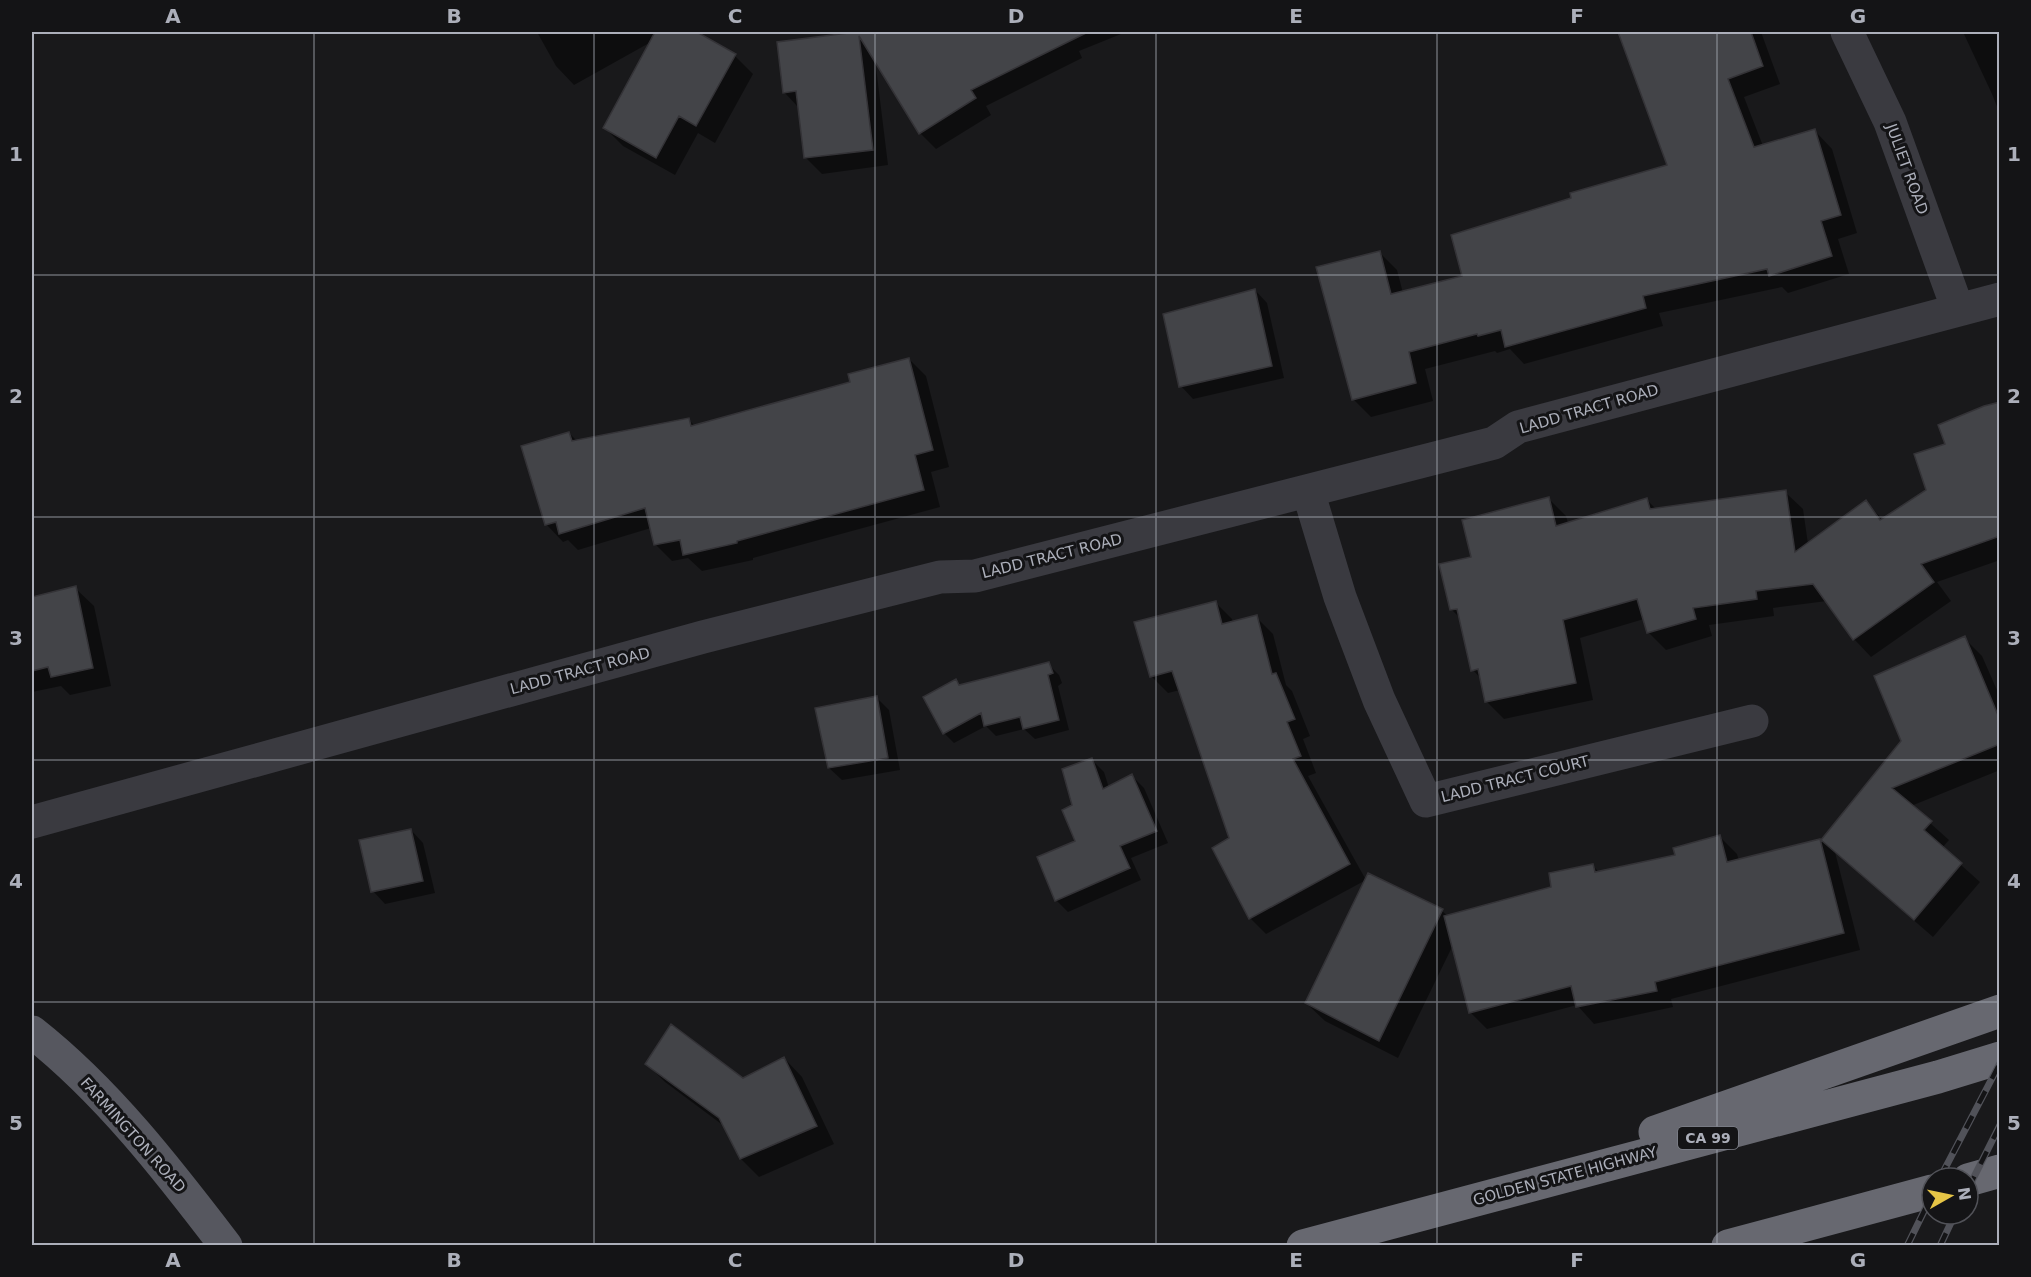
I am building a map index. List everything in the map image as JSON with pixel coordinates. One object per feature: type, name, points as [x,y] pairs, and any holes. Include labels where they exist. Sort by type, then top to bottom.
[{"type":"highway","points":[[1415,1216],[2000,1011]]},
{"type":"highway","name":"GOLDEN STATE HIGHWAY","points":[[1303,1245],[1938,1077],[2000,1058]]},
{"type":"highway","points":[[1980,1177],[2000,1171]]},
{"type":"highway","points":[[1728,1245],[1920,1194]]},
{"type":"main road","name":"FARMINGTON ROAD","points":[[32,1032],[101,1096],[168,1172],[226,1245]]},
{"type":"street","name":"JULIET ROAD","points":[[1847,32],[1890,122],[1958,310]]},
{"type":"street","name":"LADD TRACT ROAD","points":[[32,822],[703,637],[940,577],[975,576],[1494,443],[1518,427],[2000,299]]},
{"type":"street","name":"LADD TRACT COURT","points":[[1308,490],[1340,597],[1375,690],[1426,801],[1752,721]]},
{"type":"building","points":[[655,32],[697,32],[736,54],[696,126],[679,116],[656,158],[603,128]]},
{"type":"building","points":[[856,32],[1088,32],[971,90],[976,98],[919,134],[859,36],[873,150],[804,158],[796,91],[783,93],[777,42]]},
{"type":"building","points":[[1618,32],[1751,32],[1763,66],[1728,79],[1754,147],[1815,129],[1841,215],[1821,221],[1832,256],[1769,276],[1767,269],[1643,296],[1646,308],[1505,347],[1501,330],[1409,352],[1416,383],[1352,400],[1316,267],[1380,251],[1391,294],[1462,276],[1451,235],[1571,198],[1570,193],[1667,165]]},
{"type":"building","points":[[1255,289],[1272,366],[1179,387],[1163,314]]},
{"type":"building","points":[[909,358],[933,450],[915,455],[924,490],[737,541],[737,543],[683,555],[680,540],[654,545],[645,508],[559,534],[556,522],[545,525],[521,446],[569,432],[572,441],[689,418],[691,426],[850,382],[848,374]]},
{"type":"building","points":[[2000,402],[2000,536],[1921,564],[1934,582],[1853,640],[1813,584],[1756,591],[1757,599],[1693,608],[1696,619],[1647,633],[1637,599],[1563,620],[1576,683],[1485,702],[1478,669],[1471,671],[1457,609],[1450,610],[1439,564],[1471,557],[1462,520],[1549,497],[1556,526],[1647,498],[1650,509],[1786,490],[1795,552],[1866,500],[1880,520],[1926,490],[1914,454],[1945,444],[1938,425],[1984,406]]},
{"type":"building","points":[[76,586],[93,668],[51,677],[48,667],[32,671],[32,597]]},
{"type":"building","points":[[1216,601],[1222,624],[1257,615],[1272,674],[1276,673],[1295,719],[1287,722],[1301,756],[1293,759],[1350,864],[1249,919],[1212,848],[1229,838],[1172,671],[1150,677],[1134,622]]},
{"type":"building","points":[[1965,636],[2000,720],[2000,744],[1892,788],[1932,821],[1924,830],[1962,863],[1914,920],[1821,840],[1901,741],[1874,676]]},
{"type":"building","points":[[1049,662],[1053,673],[1048,675],[1059,720],[1023,729],[1020,717],[984,726],[981,713],[943,734],[923,697],[956,679],[959,685]]},
{"type":"building","points":[[877,696],[888,758],[828,768],[815,708]]},
{"type":"building","points":[[1092,758],[1103,789],[1132,774],[1157,831],[1120,846],[1130,868],[1055,901],[1037,857],[1075,841],[1062,810],[1072,805],[1062,769]]},
{"type":"building","points":[[411,829],[423,881],[371,892],[359,840]]},
{"type":"building","points":[[1720,835],[1727,862],[1820,839],[1844,933],[1655,982],[1657,991],[1576,1007],[1571,986],[1469,1013],[1444,916],[1551,887],[1549,873],[1593,864],[1595,872],[1675,855],[1673,848]]},
{"type":"building","points":[[1368,873],[1443,909],[1379,1041],[1305,1003]]},
{"type":"building","points":[[671,1024],[743,1078],[784,1057],[817,1126],[740,1159],[719,1118],[645,1064]]},
{"type":"railway","points":[[1946,1166],[2000,1063]]},
{"type":"railway","points":[[1980,1166],[2000,1125]]},
{"type":"railway","points":[[1907,1246],[1920,1219]]},
{"type":"railway","points":[[1940,1246],[1949,1226]]}]
